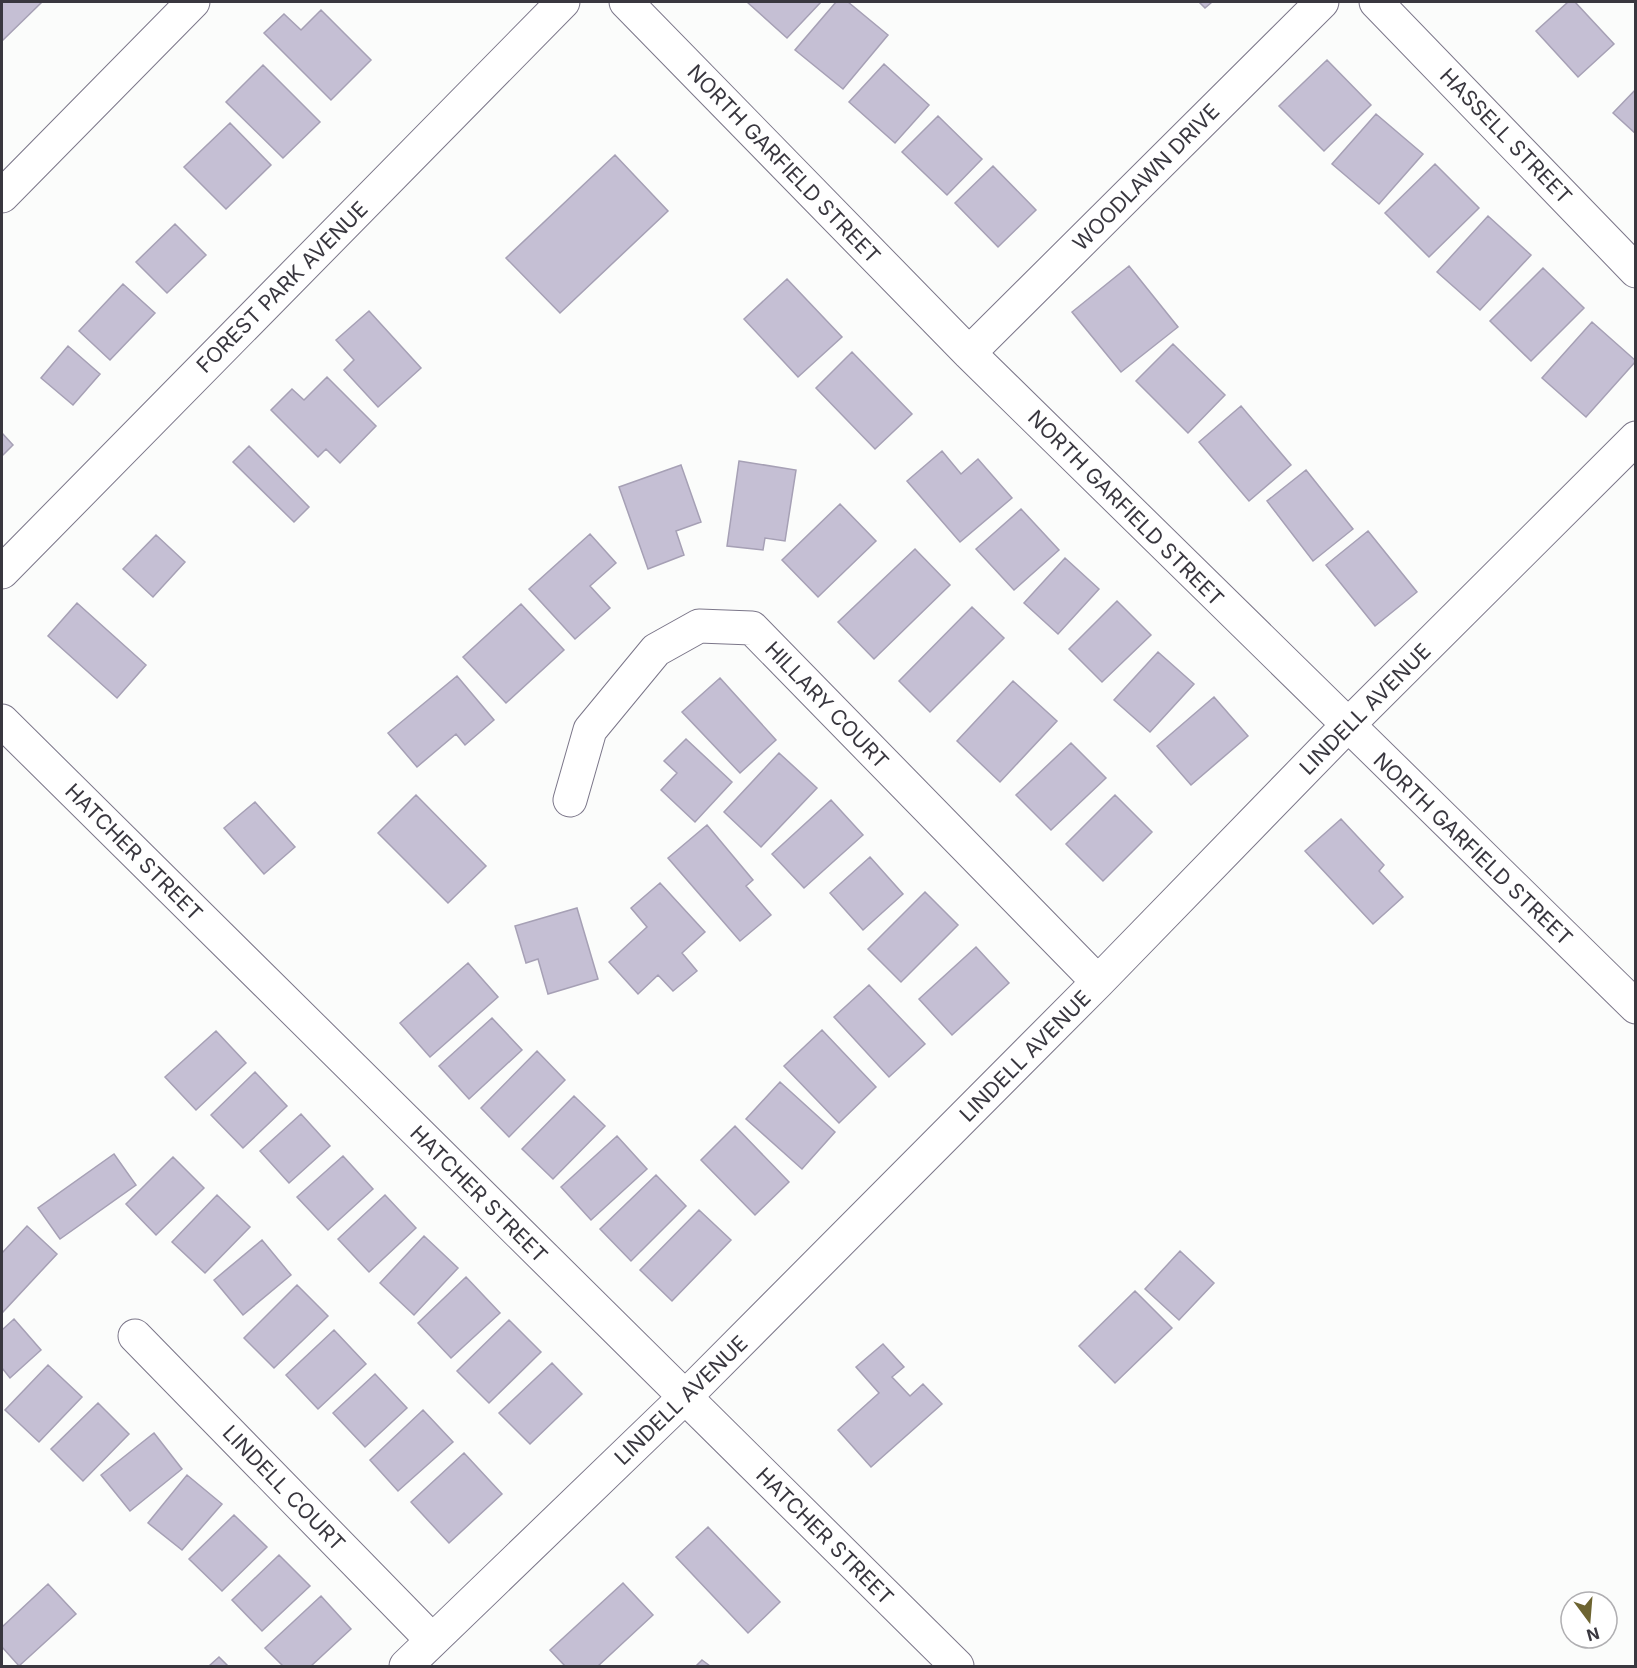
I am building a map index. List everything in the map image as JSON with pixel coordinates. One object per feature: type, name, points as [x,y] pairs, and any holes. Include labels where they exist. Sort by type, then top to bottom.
[{"type":"street","points":[[2,196],[193,2]]},
{"type":"street","name":"FOREST PARK AVENUE","points":[[2,572],[564,2]]},
{"type":"street","name":"NORTH GARFIELD STREET","points":[[626,2],[969,353],[1635,1007]]},
{"type":"street","name":"WOODLAWN DRIVE","points":[[969,353],[1322,2]]},
{"type":"street","name":"HASSELL STREET","points":[[1376,2],[1635,272]]},
{"type":"street","name":"LINDELL AVENUE","points":[[416,1659],[685,1397],[1098,982],[1347,726],[1635,438]]},
{"type":"street","name":"HILLARY COURT","points":[[570,800],[590,730],[656,650],[699,626],[752,627],[1098,982]]},
{"type":"street","name":"HATCHER STREET","points":[[2,721],[957,1666]]},
{"type":"street","name":"LINDELL COURT","points":[[135,1336],[416,1659]]},
{"type":"building","points":[[2,2],[42,2],[2,41]]},
{"type":"building","points":[[747,2],[821,2],[787,38]]},
{"type":"building","points":[[836,2],[848,2],[888,35],[843,89],[795,50]]},
{"type":"building","points":[[1199,2],[1212,2],[1205,8]]},
{"type":"building","points":[[1568,2],[1575,2],[1614,44],[1578,77],[1536,31]]},
{"type":"building","points":[[321,10],[371,60],[331,100],[264,33],[284,14],[301,30]]},
{"type":"building","points":[[1327,60],[1371,105],[1324,151],[1279,106]]},
{"type":"building","points":[[884,64],[929,105],[895,143],[849,102]]},
{"type":"building","points":[[263,65],[320,122],[283,158],[226,102]]},
{"type":"building","points":[[1636,89],[1636,134],[1613,113]]},
{"type":"building","points":[[1376,114],[1423,154],[1379,204],[1332,164]]},
{"type":"building","points":[[938,116],[982,159],[947,195],[902,152]]},
{"type":"building","points":[[230,123],[271,165],[226,209],[184,167]]},
{"type":"building","points":[[615,155],[668,211],[560,313],[506,258]]},
{"type":"building","points":[[1435,164],[1479,208],[1429,257],[1385,213]]},
{"type":"building","points":[[993,166],[1036,210],[998,247],[955,203]]},
{"type":"building","points":[[1488,216],[1531,255],[1480,310],[1437,272]]},
{"type":"building","points":[[175,224],[206,255],[167,293],[136,262]]},
{"type":"building","points":[[1129,266],[1178,327],[1121,372],[1072,312]]},
{"type":"building","points":[[1543,268],[1584,308],[1531,361],[1490,321]]},
{"type":"building","points":[[787,279],[842,337],[798,377],[744,319]]},
{"type":"building","points":[[123,284],[155,313],[110,360],[79,331]]},
{"type":"building","points":[[369,311],[421,368],[378,407],[344,370],[354,360],[336,340]]},
{"type":"building","points":[[1592,322],[1636,361],[1586,417],[1542,378]]},
{"type":"building","points":[[1173,344],[1225,395],[1188,433],[1136,381]]},
{"type":"building","points":[[68,346],[100,374],[73,405],[41,378]]},
{"type":"building","points":[[852,352],[912,414],[875,449],[816,388]]},
{"type":"building","points":[[327,377],[376,426],[340,463],[326,449],[318,457],[271,410],[292,389],[304,400]]},
{"type":"building","points":[[1241,406],[1291,465],[1249,501],[1199,442]]},
{"type":"building","points":[[2,433],[13,445],[2,456]]},
{"type":"building","points":[[249,446],[309,507],[294,522],[233,462]]},
{"type":"building","points":[[942,451],[961,474],[978,459],[1012,498],[960,542],[907,481]]},
{"type":"building","points":[[739,461],[796,470],[785,541],[765,538],[763,550],[727,546]]},
{"type":"building","points":[[681,465],[701,522],[676,531],[684,555],[648,569],[619,487]]},
{"type":"building","points":[[1306,470],[1353,529],[1313,561],[1267,501]]},
{"type":"building","points":[[840,504],[876,541],[818,597],[782,560]]},
{"type":"building","points":[[1021,509],[1059,550],[1014,590],[976,549]]},
{"type":"building","points":[[1368,531],[1417,592],[1375,626],[1326,565]]},
{"type":"building","points":[[590,534],[616,563],[590,586],[610,608],[575,639],[529,589]]},
{"type":"building","points":[[156,535],[185,562],[153,597],[123,569]]},
{"type":"building","points":[[915,549],[950,585],[874,659],[838,622]]},
{"type":"building","points":[[1065,558],[1099,589],[1058,634],[1024,603]]},
{"type":"building","points":[[1117,601],[1151,635],[1102,682],[1069,649]]},
{"type":"building","points":[[77,603],[146,665],[117,698],[48,636]]},
{"type":"building","points":[[521,604],[564,650],[506,703],[463,657]]},
{"type":"building","points":[[972,607],[1004,638],[930,712],[899,681]]},
{"type":"building","points":[[1158,652],[1194,684],[1150,732],[1114,700]]},
{"type":"building","points":[[457,676],[494,720],[465,745],[456,734],[417,767],[388,733]]},
{"type":"building","points":[[720,678],[776,740],[740,773],[682,712]]},
{"type":"building","points":[[1013,681],[1057,721],[1000,782],[957,741]]},
{"type":"building","points":[[1214,697],[1248,736],[1191,785],[1157,746]]},
{"type":"building","points":[[686,739],[732,782],[695,822],[661,790],[677,773],[664,761]]},
{"type":"building","points":[[1071,743],[1106,778],[1051,830],[1016,795]]},
{"type":"building","points":[[779,753],[817,788],[761,847],[724,812]]},
{"type":"building","points":[[416,795],[486,866],[448,903],[378,833]]},
{"type":"building","points":[[1115,795],[1152,832],[1103,881],[1066,844]]},
{"type":"building","points":[[831,800],[863,835],[804,888],[772,854]]},
{"type":"building","points":[[255,802],[295,847],[264,874],[224,828]]},
{"type":"building","points":[[1341,819],[1384,865],[1379,871],[1403,897],[1373,924],[1305,851]]},
{"type":"building","points":[[707,825],[753,880],[746,886],[771,915],[740,941],[668,858]]},
{"type":"building","points":[[870,857],[903,894],[863,930],[830,893]]},
{"type":"building","points":[[660,883],[705,932],[682,953],[697,971],[673,991],[658,975],[638,994],[609,962],[647,927],[631,908]]},
{"type":"building","points":[[925,892],[958,925],[901,982],[868,949]]},
{"type":"building","points":[[577,908],[598,979],[548,994],[538,959],[526,963],[515,926]]},
{"type":"building","points":[[976,947],[1009,983],[952,1035],[919,999]]},
{"type":"building","points":[[468,963],[498,997],[430,1057],[400,1023]]},
{"type":"building","points":[[869,985],[925,1044],[889,1077],[834,1017]]},
{"type":"building","points":[[492,1018],[522,1050],[469,1099],[439,1066]]},
{"type":"building","points":[[822,1030],[876,1087],[839,1123],[784,1066]]},
{"type":"building","points":[[216,1031],[246,1063],[196,1110],[165,1077]]},
{"type":"building","points":[[537,1051],[565,1080],[509,1137],[481,1108]]},
{"type":"building","points":[[255,1072],[287,1106],[243,1148],[211,1115]]},
{"type":"building","points":[[780,1082],[835,1132],[802,1169],[746,1119]]},
{"type":"building","points":[[574,1096],[605,1126],[553,1179],[522,1149]]},
{"type":"building","points":[[301,1114],[330,1146],[289,1183],[260,1151]]},
{"type":"building","points":[[735,1126],[789,1182],[755,1215],[701,1160]]},
{"type":"building","points":[[617,1136],[647,1169],[591,1220],[561,1187]]},
{"type":"building","points":[[114,1154],[136,1185],[60,1239],[38,1208]]},
{"type":"building","points":[[343,1156],[373,1189],[328,1230],[297,1197]]},
{"type":"building","points":[[173,1157],[204,1188],[156,1235],[126,1204]]},
{"type":"building","points":[[656,1175],[686,1206],[631,1261],[600,1229]]},
{"type":"building","points":[[217,1195],[250,1227],[205,1273],[172,1242]]},
{"type":"building","points":[[385,1195],[416,1228],[369,1272],[338,1239]]},
{"type":"building","points":[[699,1210],[731,1240],[672,1301],[640,1270]]},
{"type":"building","points":[[27,1226],[57,1254],[2,1313],[2,1253]]},
{"type":"building","points":[[424,1236],[458,1268],[414,1315],[380,1283]]},
{"type":"building","points":[[262,1240],[291,1275],[243,1315],[214,1280]]},
{"type":"building","points":[[1180,1251],[1214,1283],[1179,1320],[1145,1289]]},
{"type":"building","points":[[466,1277],[500,1313],[451,1358],[418,1323]]},
{"type":"building","points":[[297,1285],[328,1316],[274,1368],[244,1338]]},
{"type":"building","points":[[1135,1291],[1172,1328],[1115,1383],[1079,1346]]},
{"type":"building","points":[[14,1319],[41,1350],[10,1378],[2,1368],[2,1330]]},
{"type":"building","points":[[509,1320],[541,1352],[489,1403],[457,1371]]},
{"type":"building","points":[[334,1330],[366,1364],[318,1409],[286,1375]]},
{"type":"building","points":[[883,1344],[904,1367],[892,1377],[910,1396],[923,1384],[942,1404],[871,1467],[838,1430],[879,1393],[856,1367]]},
{"type":"building","points":[[552,1363],[582,1394],[530,1444],[499,1413]]},
{"type":"building","points":[[48,1365],[82,1397],[39,1442],[5,1410]]},
{"type":"building","points":[[375,1374],[407,1408],[365,1447],[333,1413]]},
{"type":"building","points":[[98,1403],[129,1434],[83,1481],[51,1449]]},
{"type":"building","points":[[423,1410],[453,1442],[398,1491],[370,1460]]},
{"type":"building","points":[[154,1433],[182,1469],[130,1511],[101,1475]]},
{"type":"building","points":[[464,1453],[502,1494],[449,1543],[411,1502]]},
{"type":"building","points":[[187,1475],[222,1504],[182,1550],[148,1523]]},
{"type":"building","points":[[234,1515],[267,1547],[222,1591],[189,1559]]},
{"type":"building","points":[[708,1527],[780,1602],[748,1633],[676,1557]]},
{"type":"building","points":[[279,1555],[310,1586],[262,1631],[232,1600]]},
{"type":"building","points":[[623,1583],[653,1615],[598,1666],[565,1666],[550,1650]]},
{"type":"building","points":[[48,1584],[76,1614],[19,1666],[2,1647],[2,1627]]},
{"type":"building","points":[[321,1596],[351,1629],[311,1666],[283,1666],[265,1648]]},
{"type":"building","points":[[219,1657],[228,1666],[209,1666]]},
{"type":"building","points":[[702,1660],[710,1666],[696,1666]]}]
